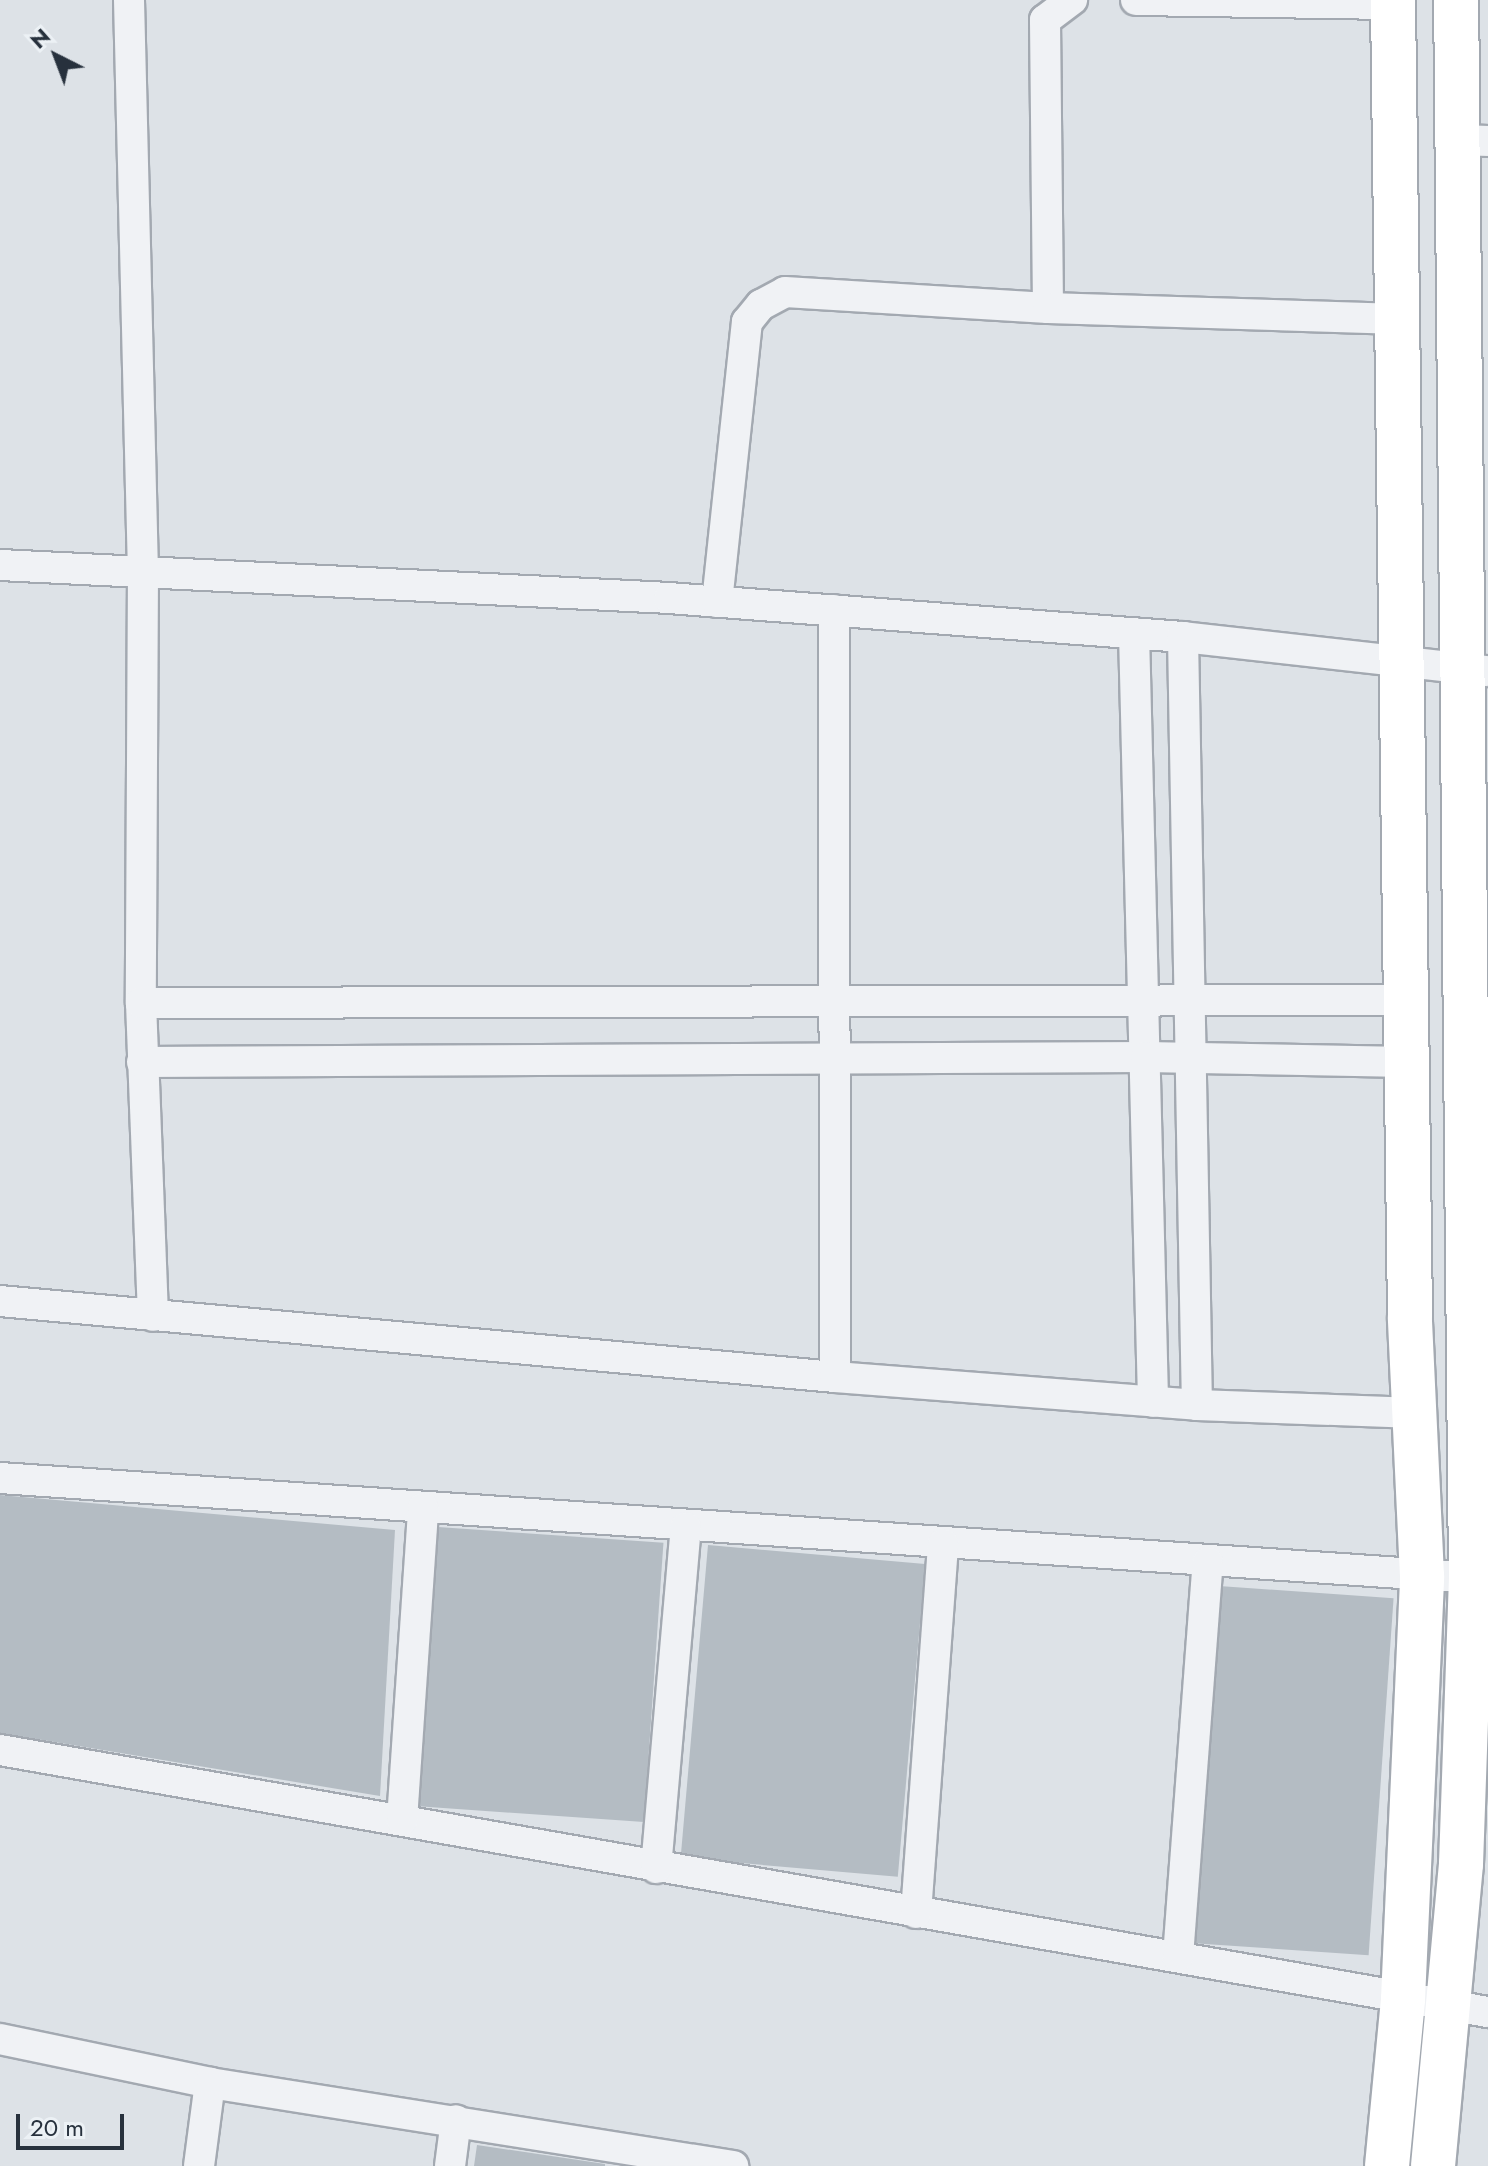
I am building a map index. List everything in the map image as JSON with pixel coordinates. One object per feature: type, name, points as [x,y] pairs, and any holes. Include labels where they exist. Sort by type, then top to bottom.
[{"type":"main road","points":[[1433,2166],[1469,2008],[1469,1727],[1480,1579],[1474,141],[1456,0]]},
{"type":"main road","points":[[1387,2166],[1403,1999],[1422,1576],[1407,1062],[1400,319],[1393,2]]},
{"type":"street","points":[[129,0],[143,571],[142,1062],[153,1316]]},
{"type":"street","points":[[1048,308],[1045,20],[1072,0]]},
{"type":"street","points":[[1136,0],[1393,2]]},
{"type":"street","points":[[717,602],[747,322],[761,305],[785,292],[1048,308],[1400,319]]},
{"type":"street","points":[[0,565],[834,610],[1183,637],[1474,670]]},
{"type":"street","points":[[834,610],[832,999],[835,1377]]},
{"type":"street","points":[[1134,633],[1153,1402]]},
{"type":"street","points":[[1183,637],[1186,1001],[1190,1058],[1197,1405]]},
{"type":"street","points":[[141,1003],[1407,1000]]},
{"type":"street","points":[[142,1062],[834,1062],[1146,1057],[1407,1062]]},
{"type":"street","points":[[0,1301],[835,1377],[1197,1405],[1416,1413]]},
{"type":"street","points":[[0,1478],[1480,1579]]},
{"type":"street","points":[[402,1820],[423,1508]]},
{"type":"street","points":[[656,1868],[686,1527]]},
{"type":"street","points":[[916,1913],[943,1544]]},
{"type":"street","points":[[1178,1957],[1208,1562]]},
{"type":"street","points":[[0,1750],[656,1868],[1469,2008]]},
{"type":"street","points":[[0,2039],[210,2083],[725,2165]]},
{"type":"street","points":[[199,2166],[210,2083]]},
{"type":"street","points":[[450,2166],[456,2120]]},
{"type":"building","points":[[0,1495],[395,1530],[380,1796],[0,1733]]},
{"type":"building","points":[[438,1527],[663,1543],[644,1822],[418,1806]]},
{"type":"building","points":[[708,1545],[925,1564],[898,1877],[681,1858]]},
{"type":"building","points":[[1219,1586],[1394,1598],[1369,1955],[1194,1943]]},
{"type":"building","points":[[477,2145],[605,2164],[605,2166],[474,2166]]}]
